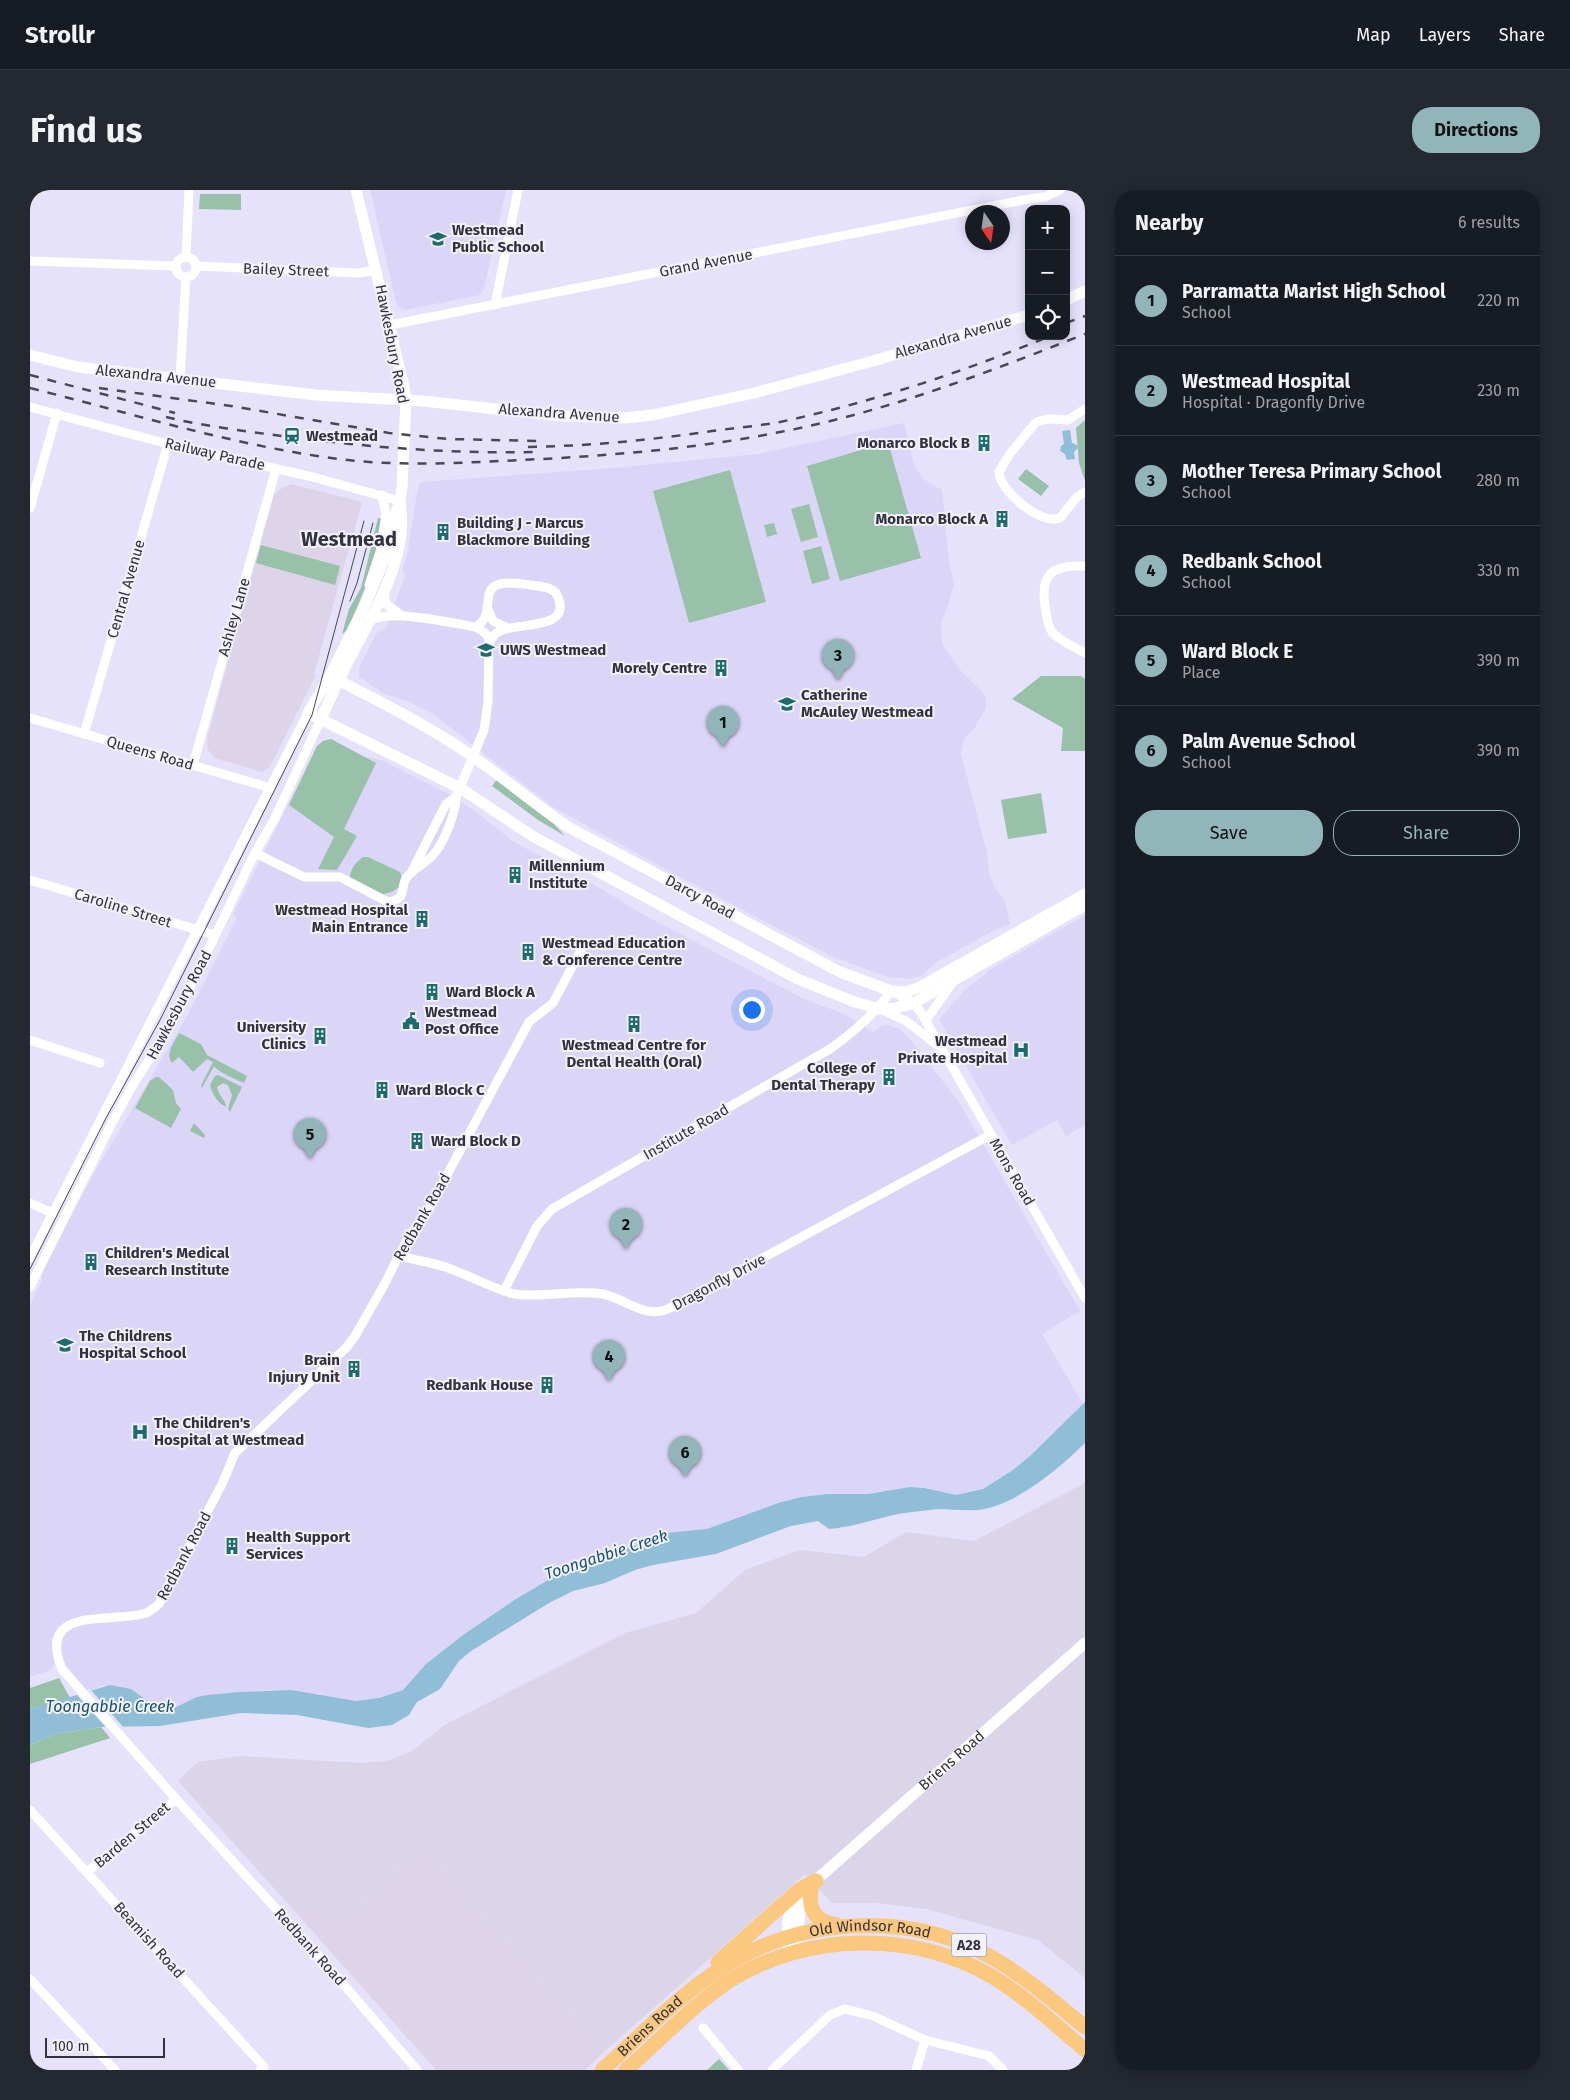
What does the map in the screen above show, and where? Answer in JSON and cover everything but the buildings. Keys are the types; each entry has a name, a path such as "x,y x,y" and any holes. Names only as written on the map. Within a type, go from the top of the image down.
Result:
{"highway":[{"path":"815,1883 810,1903 813,1914 824,1922 844,1926"},
{"path":"699,1984 717,1963 792,1896 803,1887 815,1883"},
{"name":"Old Windsor Road","path":"699,1984 742,1956 792,1936 844,1926 898,1927 922,1931 970,1946 1011,1968 1085,2027"},
{"name":"Old Windsor Road","path":"793,1953 846,1944 876,1943 927,1950 950,1957 994,1978 1085,2050"},
{"name":"Briens Road","path":"626,2070 702,2002 729,1981 753,1968 793,1953"},
{"name":"Briens Road","path":"602,2070 699,1984"}],"street":[{"path":"186,258 189,190"},
{"name":"Hawkesbury Road","path":"30,1287 112,1123 131,1088 171,1025 274,820 321,719 334,678 386,555 400,501 406,400 377,270 356,190"},
{"path":"495,305 518,190"},
{"name":"Grand Avenue","path":"1023,200 1044,190"},
{"name":"Grand Avenue","path":"390,326 1044,197 1060,190"},
{"path":"186,258 193,261 196,266 192,275 186,277 179,275 176,266 178,261 186,258"},
{"path":"30,261 176,266"},
{"name":"Bailey Street","path":"196,266 358,273 377,270"},
{"path":"180,378 186,277"},
{"path":"1070,298 1085,291"},
{"name":"Alexandra Avenue","path":"30,354 78,367 316,395 406,400 561,416 625,418 653,415 754,393 873,361 1025,316"},
{"name":"Railway Parade","path":"30,407 168,444 276,468 400,501"},
{"path":"1085,409 1068,420 1042,420 1032,426 1009,455 999,472 1003,486 1013,497 1033,511 1048,518 1056,519 1062,516 1077,497 1085,492"},
{"path":"30,508 57,414"},
{"name":"Central Avenue","path":"84,734 168,444"},
{"name":"Ashley Lane","path":"193,764 276,468"},
{"name":"Hawkesbury Road","path":"365,605 370,578 380,552 386,514 382,495"},
{"name":"Hawkesbury Road","path":"30,1258 308,713 334,678 370,621 393,567 400,540 403,517 400,501"},
{"path":"1085,566 1058,568 1046,580 1043,590 1049,625 1053,633 1085,653"},
{"path":"476,627 483,621 493,587 504,582 547,588 556,593 559,607 558,612 551,621 508,628 498,632 490,642"},
{"path":"384,591 386,604 401,615"},
{"path":"487,605 493,621 508,628"},
{"path":"256,853 304,877 340,877 388,902 402,895 405,880 437,851 456,808 458,792 484,730 487,717 490,642 487,634 476,627 401,615 381,615 370,621"},
{"name":"Darcy Road","path":"334,678 423,724 473,757 548,814 570,828 832,968 868,984 891,991 905,992 918,988 1085,894"},
{"path":"308,713 321,719"},
{"name":"Queens Road","path":"30,718 270,788"},
{"name":"Darcy Road","path":"321,719 458,792 534,837 769,964 828,992 879,1009 896,1008 914,1003 1085,905"},
{"path":"411,873 446,804 458,792"},
{"name":"Caroline Street","path":"30,880 215,936"},
{"path":"984,950 998,950 1029,936"},
{"name":"Redbank Road","path":"417,2070 319,1956 176,1799 62,1669 57,1657 60,1635 66,1627 79,1620 134,1615 148,1612 159,1604 222,1484 235,1453 347,1347 355,1336 410,1234 425,1216 529,1022 553,1003 581,950"},
{"path":"926,1020 955,980"},
{"name":"Mons Road","path":"891,991 914,1003 926,1020 939,1046 1085,1298"},
{"name":"Institute Road","path":"504,1291 537,1226 552,1209 830,1049 879,1009 891,991"},
{"name":"Mons Road","path":"879,1009 906,1022 939,1046"},
{"path":"30,1040 100,1063"},
{"name":"Dragonfly Drive","path":"400,1255 410,1259 429,1261 504,1291 525,1296 595,1293 611,1296 650,1313 664,1311 990,1135"},
{"path":"30,1203 52,1213"},
{"name":"Briens Road","path":"793,1953 792,1936 801,1907 815,1883 1085,1643"},
{"name":"Barden Street","path":"87,1872 176,1799"},
{"name":"Beamish Road","path":"30,1810 264,2067 260,2070"},
{"path":"30,1980 115,2070"},
{"path":"772,2070 830,2015 845,2009 874,2016 925,2040 989,2056 1003,2070"},
{"path":"703,2028 738,2070"},
{"path":"916,2070 925,2040"}],"shaded area":[{"name":"Westmead Public School","path":"370,190 506,190 484,289 480,295 405,310 397,306"},
{"name":"Catherine McAuley Westmead","path":"904,423 914,464 923,479 942,490 949,562 954,584 941,623 942,644 960,670 984,693 986,699 986,708 974,729 964,739 961,754 987,852 989,873 995,888 1005,901 1010,924 991,932 937,962 922,975 911,979 888,977 833,957 678,876 553,807 433,714 407,701 385,694 359,677 360,666 376,634 387,626 405,575 402,570 407,556 420,482 613,468 757,454"},
{"path":"291,484 362,502 314,674 316,675 270,767 262,772 215,758 208,750 207,738 274,495 282,488"},
{"path":"331,739 362,756 381,760 443,791 472,809 514,842 595,885 642,914 802,998 844,1014 873,1032 881,1026 887,1025 900,1029 911,1040 959,1102 1080,1311 1042,1334 1083,1404 1031,1455 1013,1470 983,1489 956,1495 910,1487 868,1494 827,1494 802,1497 781,1502 707,1529 666,1533 624,1550 587,1557 516,1599 463,1635 426,1664 403,1690 379,1698 356,1701 269,1690 239,1692 167,1709 152,1704 131,1689 110,1685 101,1686 88,1693 63,1662 54,1665 51,1670 30,1677 30,1305 41,1282 42,1273 86,1187 187,1016 237,918 233,915 317,746"},
{"name":"Westmead Private Hospital","path":"1085,915 1085,1125 1066,1136 1057,1120 1012,1145 939,1019 964,991 991,969"},
{"path":"1085,1483 1085,1978 1038,1940 926,1909 877,1903 832,1903 805,1874 605,2051 423,1846 336,1923 297,1899 289,1905 178,1781 198,1762 239,1756 360,1763 387,1761 412,1751 446,1724 625,1633 696,1613 745,1570 800,1550 864,1557 906,1532 974,1541"},
{"path":"423,1846 605,2051 585,2070 436,2070 289,1905 297,1899 336,1923"}],"green space":[{"path":"200,194 241,194 241,210 199,209"},
{"path":"1085,420 1085,481 1079,463 1076,428"},
{"path":"888,442 921,558 840,581 807,466"},
{"path":"1026,469 1049,486 1041,496 1018,479"},
{"path":"730,470 766,602 689,623 653,491"},
{"path":"809,504 818,537 801,542 791,509"},
{"path":"378,518 385,519 370,575 348,630 342,634 349,609 361,588"},
{"path":"774,523 777,534 767,537 764,525"},
{"path":"261,545 340,566 335,585 256,563"},
{"path":"821,546 830,579 812,584 803,551"},
{"path":"1041,676 1081,676 1085,679 1085,751 1061,751 1063,728 1012,699"},
{"path":"331,739 376,763 344,829 357,836 337,870 318,869 334,837 289,805 317,746 323,741"},
{"path":"497,779 554,824 565,836 538,820 492,786"},
{"path":"1041,793 1047,833 1008,839 1001,800"},
{"path":"363,857 368,857 400,872 401,881 398,888 382,894 350,879 354,866"},
{"path":"179,1033 201,1044 207,1055 247,1076 244,1083 223,1073 214,1066 202,1088 201,1086 213,1062 207,1059 193,1072 179,1057 172,1063 169,1056"},
{"path":"218,1075 242,1087 230,1112 228,1109 232,1095 228,1085 223,1083 217,1087 226,1107 218,1101 210,1085 215,1076"},
{"path":"159,1077 173,1090 176,1103 181,1109 171,1128 135,1108 150,1081"},
{"path":"194,1123 205,1135 204,1138 190,1131"},
{"path":"59,1678 70,1698 30,1709 30,1688"},
{"path":"101,1727 110,1738 30,1764 30,1745 56,1734"},
{"path":"719,2059 729,2070 707,2070"}],"water":[{"path":"1070,430 1072,443 1077,445 1078,448 1074,452 1075,459 1067,460 1065,454 1060,451 1061,446 1064,444 1062,431"},
{"name":"Toongabbie Creek","path":"1085,1402 1085,1443 1064,1463 1038,1483 1011,1500 978,1510 938,1509 904,1513 839,1528 829,1529 818,1521 791,1526 716,1554 653,1565 635,1570 605,1583 573,1591 549,1603 471,1651 459,1661 440,1689 417,1702 409,1715 392,1725 368,1728 297,1715 241,1713 160,1726 101,1727 56,1734 30,1745 30,1709 110,1685 131,1689 152,1704 167,1709 197,1697 239,1692 291,1690 356,1701 379,1698 403,1690 426,1664 463,1635 516,1599 587,1557 624,1550 666,1533 707,1529 781,1502 802,1497 827,1494 868,1494 910,1487 956,1495 983,1489 1013,1470 1031,1455"}],"pier":[{"path":"90,1689 124,1728 108,1730 76,1694"}],"tram line":[{"path":"30,1269 106,1118 160,1020 312,715 364,521"},
{"path":"350,601 357,583 373,523"}],"railway":[{"path":"1070,322 1085,316"},
{"path":"30,388 255,445 331,458 378,463 426,464 553,458 618,454 716,443 819,424 935,390 1085,334"},
{"path":"528,447 643,440 780,422 849,405 917,385 1040,340"},
{"path":"30,375 175,413"},
{"path":"99,388 231,406 389,433 448,439 538,441"},
{"path":"166,417 238,430 377,446 440,451 536,452"}],"place":[{"name":"Westmead Public School","path":"438,239"},
{"name":"Westmead","path":"292,436"},
{"name":"Monarco Block B","path":"984,443"},
{"name":"Monarco Block A","path":"1002,519"},
{"name":"Building J - Marcus Blackmore Building","path":"443,532"},
{"name":"UWS Westmead","path":"486,650"},
{"name":"Morely Centre","path":"721,668"},
{"name":"Mother Teresa Primary School","path":"838,680"},
{"name":"Catherine McAuley Westmead","path":"787,704"},
{"name":"Parramatta Marist High School","path":"723,747"},
{"name":"Millennium Institute","path":"515,875"},
{"name":"Westmead Hospital Main Entrance","path":"422,919"},
{"name":"Westmead Education & Conference Centre","path":"528,952"},
{"name":"Ward Block A","path":"432,992"},
{"name":"Westmead Post Office","path":"411,1021"},
{"name":"Westmead Centre for Dental Health (Oral)","path":"634,1024"},
{"name":"University Clinics","path":"320,1036"},
{"name":"Westmead Private Hospital","path":"1021,1050"},
{"name":"College of Dental Therapy","path":"889,1077"},
{"name":"Ward Block C","path":"382,1090"},
{"name":"Ward Block D","path":"417,1141"},
{"name":"Ward Block E","path":"310,1159"},
{"name":"Westmead Hospital","path":"626,1249"},
{"name":"Children's Medical Research Institute","path":"91,1262"},
{"name":"The Childrens Hospital School","path":"65,1345"},
{"name":"Brain Injury Unit","path":"354,1369"},
{"name":"Redbank School","path":"609,1381"},
{"name":"Redbank House","path":"547,1385"},
{"name":"The Children's Hospital at Westmead","path":"140,1432"},
{"name":"Palm Avenue School","path":"685,1477"},
{"name":"Health Support Services","path":"232,1546"}],"district":[{"name":"Westmead","path":"349,539"}]}
